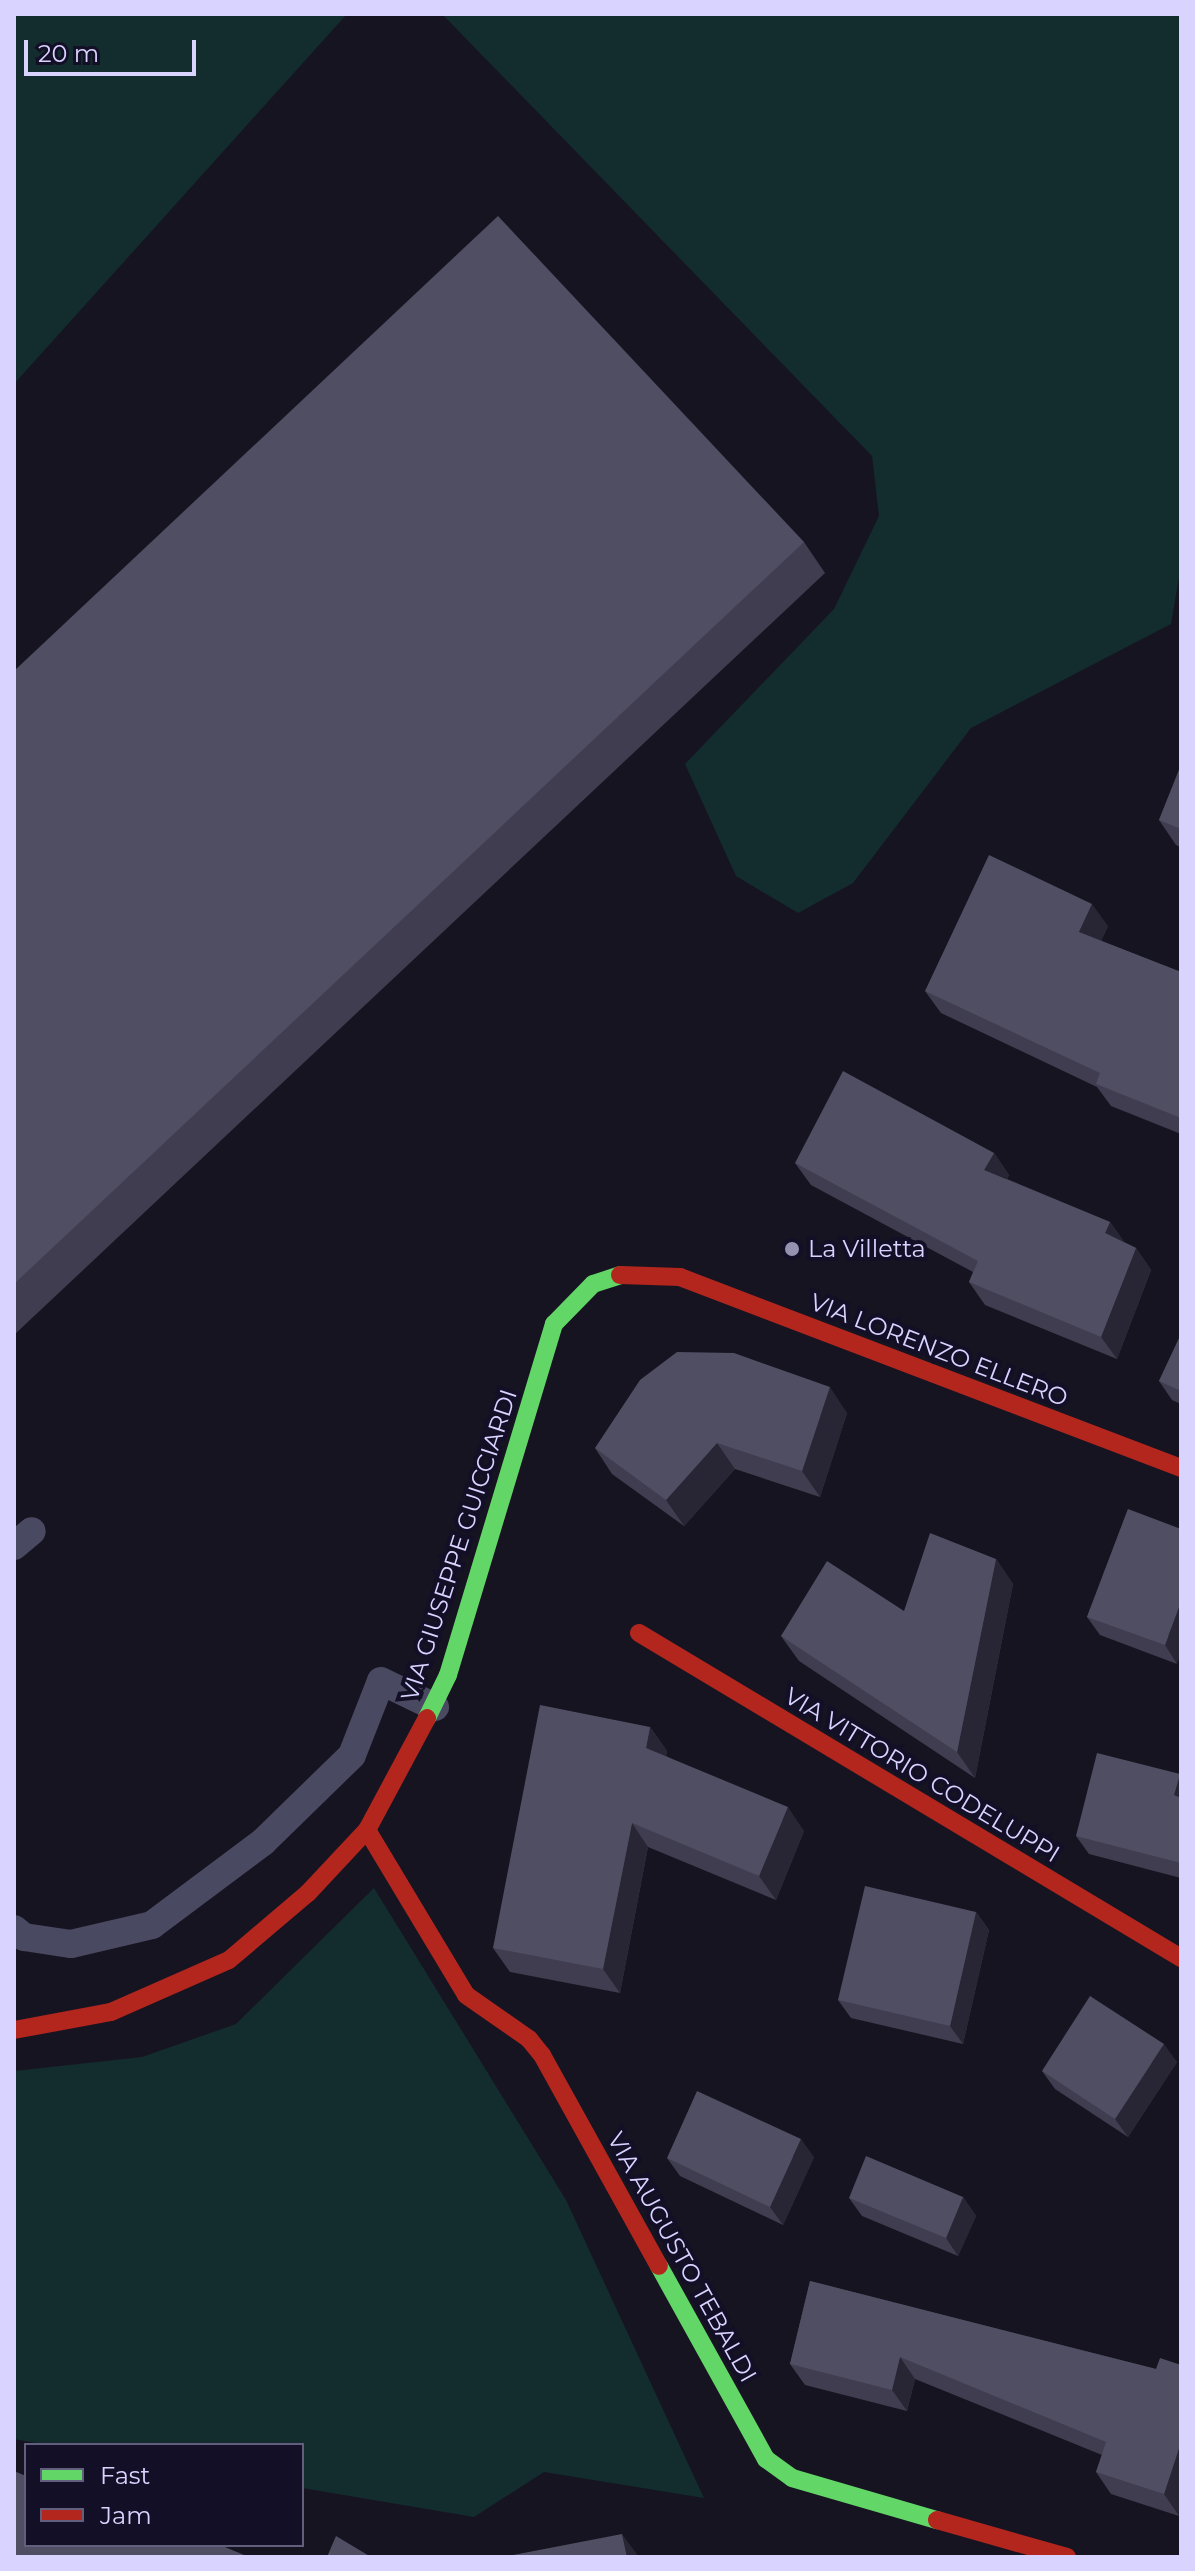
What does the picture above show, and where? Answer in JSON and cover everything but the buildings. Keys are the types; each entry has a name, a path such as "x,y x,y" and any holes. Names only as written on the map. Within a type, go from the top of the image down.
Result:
{"street":[{"name":"VIA GIUSEPPE GUICCIARDI","path":"14,2030 111,2012 229,1960 308,1893 367,1830 435,1707 554,1324 593,1284 620,1275 680,1277"},
{"name":"VIA LORENZO ELLERO","path":"680,1277 1181,1468"},
{"name":"VIA VITTORIO CODELUPPI","path":"639,1633 1181,1958"},
{"name":"VIA AUGUSTO TEBALDI","path":"367,1830 466,1995 485,2013 529,2039 542,2055 766,2459 792,2478 1067,2557"}],"lane":[{"path":"14,1929 24,1937 71,1944 152,1925 263,1842 352,1755 381,1681 435,1707"}],"green space":[{"path":"14,14 347,14 14,384"},
{"path":"442,14 1181,14 1181,566 1171,624 971,728 853,883 798,913 736,876 685,764 834,609 879,516 872,456"},
{"path":"374,1888 566,2200 704,2498 544,2472 474,2517 304,2488 304,2443 36,2443 14,2439 14,2071 142,2057 236,2024"}],"traffic: fast":[{"path":"427,1718 448,1675 554,1324 593,1284 620,1275"},
{"path":"659,2266 766,2459 792,2478 937,2520"}],"traffic: jam":[{"path":"620,1275 680,1277 1181,1468"},
{"path":"639,1633 1181,1958"},
{"path":"14,2030 111,2012 229,1960 308,1893 367,1830 427,1718"},
{"path":"367,1830 466,1995 529,2039 542,2055 659,2266"},
{"path":"937,2520 1067,2557"}],"place":[{"name":"La Villetta","path":"792,1249"}]}
